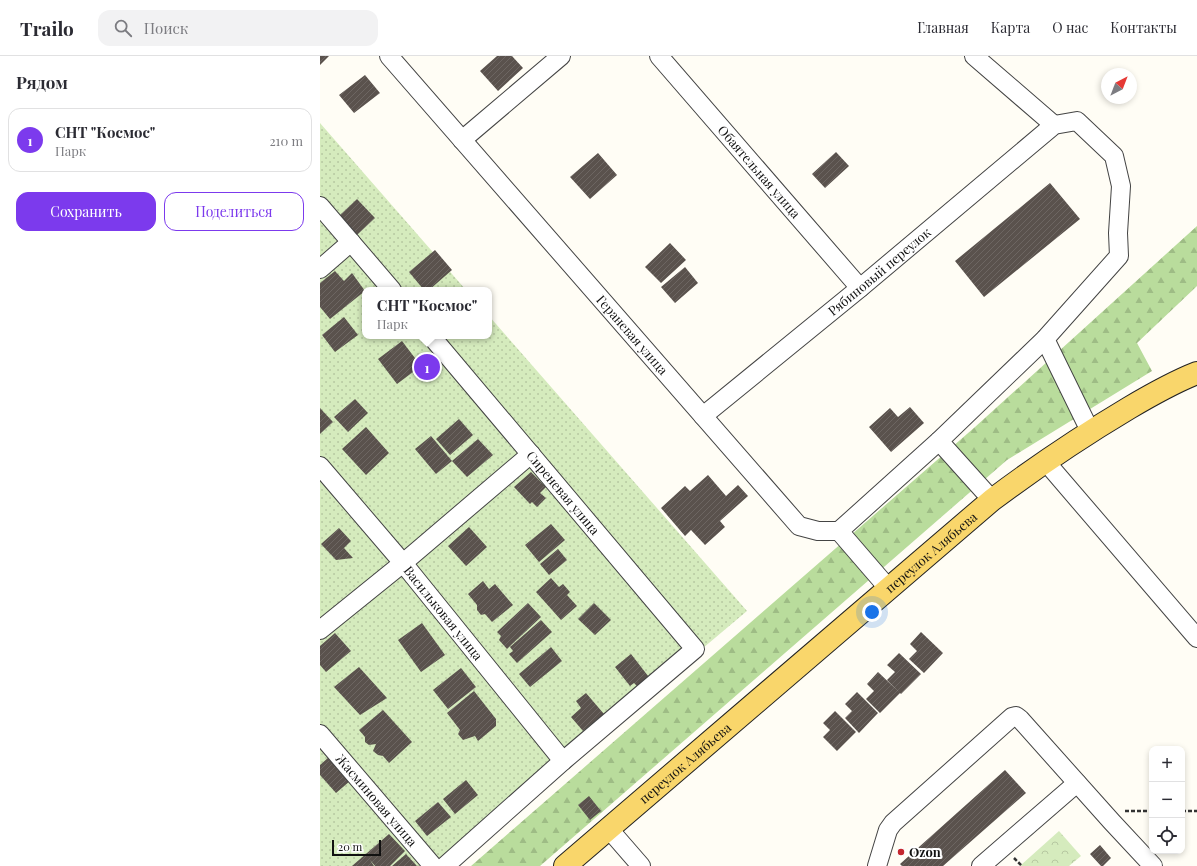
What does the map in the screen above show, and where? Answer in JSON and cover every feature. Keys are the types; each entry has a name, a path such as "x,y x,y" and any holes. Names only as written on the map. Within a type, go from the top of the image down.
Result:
{"main road":[{"name":"переулок Алябьева","path":"565,866 992,500 1090,431 1150,396 1194,374"}],"street":[{"name":"Гераневая улица","path":"389,56 799,526 818,531 839,531"},
{"path":"462,140 561,56"},
{"name":"Обаятельная улица","path":"659,56 860,288"},
{"path":"889,589 839,531 939,441 1045,339 1119,256 1118,233 1121,186 1114,156 1077,121 1054,125 974,56"},
{"name":"Рябиновый переулок","path":"703,416 860,288 1054,125"},
{"path":"320,206 389,287"},
{"path":"320,270 351,242"},
{"name":"Сиреневая улица","path":"434,339 695,649 564,761"},
{"path":"1045,339 1090,431"},
{"path":"939,441 992,500"},
{"path":"320,630 403,563 531,454"},
{"path":"1046,462 1197,638"},
{"name":"Васильковая улица","path":"320,466 403,563 564,761"},
{"path":"877,866 890,826 1012,717 1016,716 1020,718 1153,866"},
{"name":"Жасминовая улица","path":"320,734 433,866"},
{"path":"445,866 564,761"},
{"path":"981,866 1077,782"},
{"path":"608,828 641,866"}],"path":[{"path":"1185,811 1197,811"}],"green space":[{"path":"320,123 463,287 362,287 362,339 492,339 492,319 747,611 444,866 320,866"},
{"path":"1197,226 1197,286 1137,343 1152,371 1007,460 540,866 471,866 975,427"},
{"path":"1059,831 1081,856 1069,866 1021,866 1021,865"}],"building":[{"path":"320,56 329,56 320,65"},
{"path":"497,56 512,56 523,68 498,91 480,71"},
{"path":"365,75 380,93 354,113 339,95"},
{"path":"836,152 849,166 825,188 812,174"},
{"path":"598,153 617,175 590,199 570,177"},
{"path":"1050,183 1080,219 984,297 955,261"},
{"path":"357,199 375,218 357,235 339,216"},
{"path":"670,243 686,260 661,283 645,267"},
{"path":"435,250 452,270 432,287 422,287 409,272"},
{"path":"685,267 698,283 675,303 661,287"},
{"path":"335,271 344,281 352,273 362,287 362,293 330,319 320,307 320,283"},
{"path":"344,317 358,335 335,352 322,335"},
{"path":"402,341 421,366 397,384 378,359"},
{"path":"355,399 368,413 348,432 334,417"},
{"path":"910,407 924,423 891,452 869,427 890,408 898,417"},
{"path":"320,408 333,422 320,434"},
{"path":"459,419 473,435 450,455 436,439"},
{"path":"366,427 389,453 366,475 342,449"},
{"path":"431,436 452,461 436,474 415,449"},
{"path":"478,439 493,455 467,477 452,461"},
{"path":"531,472 546,487 540,493 546,498 537,507 532,502 530,504 514,487"},
{"path":"708,475 726,496 738,485 748,496 720,521 725,527 705,545 691,530 685,536 661,508 685,486 690,491"},
{"path":"551,524 565,540 539,562 525,545"},
{"path":"469,527 487,547 466,566 448,546"},
{"path":"339,528 351,541 344,548 353,558 336,560 321,544"},
{"path":"558,549 567,560 549,575 540,564"},
{"path":"551,578 559,587 563,584 570,592 567,595 577,606 561,620 536,592"},
{"path":"483,581 489,589 495,584 513,605 492,622 485,614 481,615 477,610 477,605 468,594"},
{"path":"528,603 541,617 507,649 499,640 501,636 497,632"},
{"path":"594,603 611,620 595,635 578,619"},
{"path":"541,620 552,632 517,663 509,654 513,651 510,647"},
{"path":"422,623 445,655 421,672 398,640"},
{"path":"921,632 943,653 924,673 909,659 917,651 910,644"},
{"path":"335,633 351,651 326,672 320,665 320,646"},
{"path":"551,647 562,661 530,687 519,674"},
{"path":"899,653 921,674 901,694 887,680 895,672 887,665"},
{"path":"631,654 652,681 641,690 634,683 630,686 615,667"},
{"path":"359,667 387,698 360,715 334,687"},
{"path":"461,668 476,687 448,709 433,690"},
{"path":"878,672 900,693 880,713 866,699 874,691 867,684"},
{"path":"474,691 496,719 496,726 478,741 475,736 463,740 458,734 460,730 447,713"},
{"path":"857,692 878,713 859,733 845,718 852,711 845,704"},
{"path":"586,693 604,714 583,731 571,717 581,708 576,701"},
{"path":"383,710 412,742 389,763 383,756 378,755 373,751 376,744 369,745 365,742 365,737 359,730"},
{"path":"835,711 856,732 837,751 823,737 830,730 823,723"},
{"path":"329,757 350,781 336,793 320,775 320,765"},
{"path":"1005,770 1026,793 943,866 902,866 900,864"},
{"path":"466,780 478,795 455,814 443,799"},
{"path":"589,796 601,811 590,820 578,805"},
{"path":"438,802 451,817 427,836 415,821"},
{"path":"389,834 405,851 390,866 375,866 370,860 374,866 352,866"},
{"path":"1100,845 1111,858 1103,866 1101,866 1090,854"},
{"path":"406,854 417,866 392,866"}],"place":[{"name":"СНТ \"Космос\"","path":"427,367"},
{"name":"Ozon","path":"901,852"}]}
